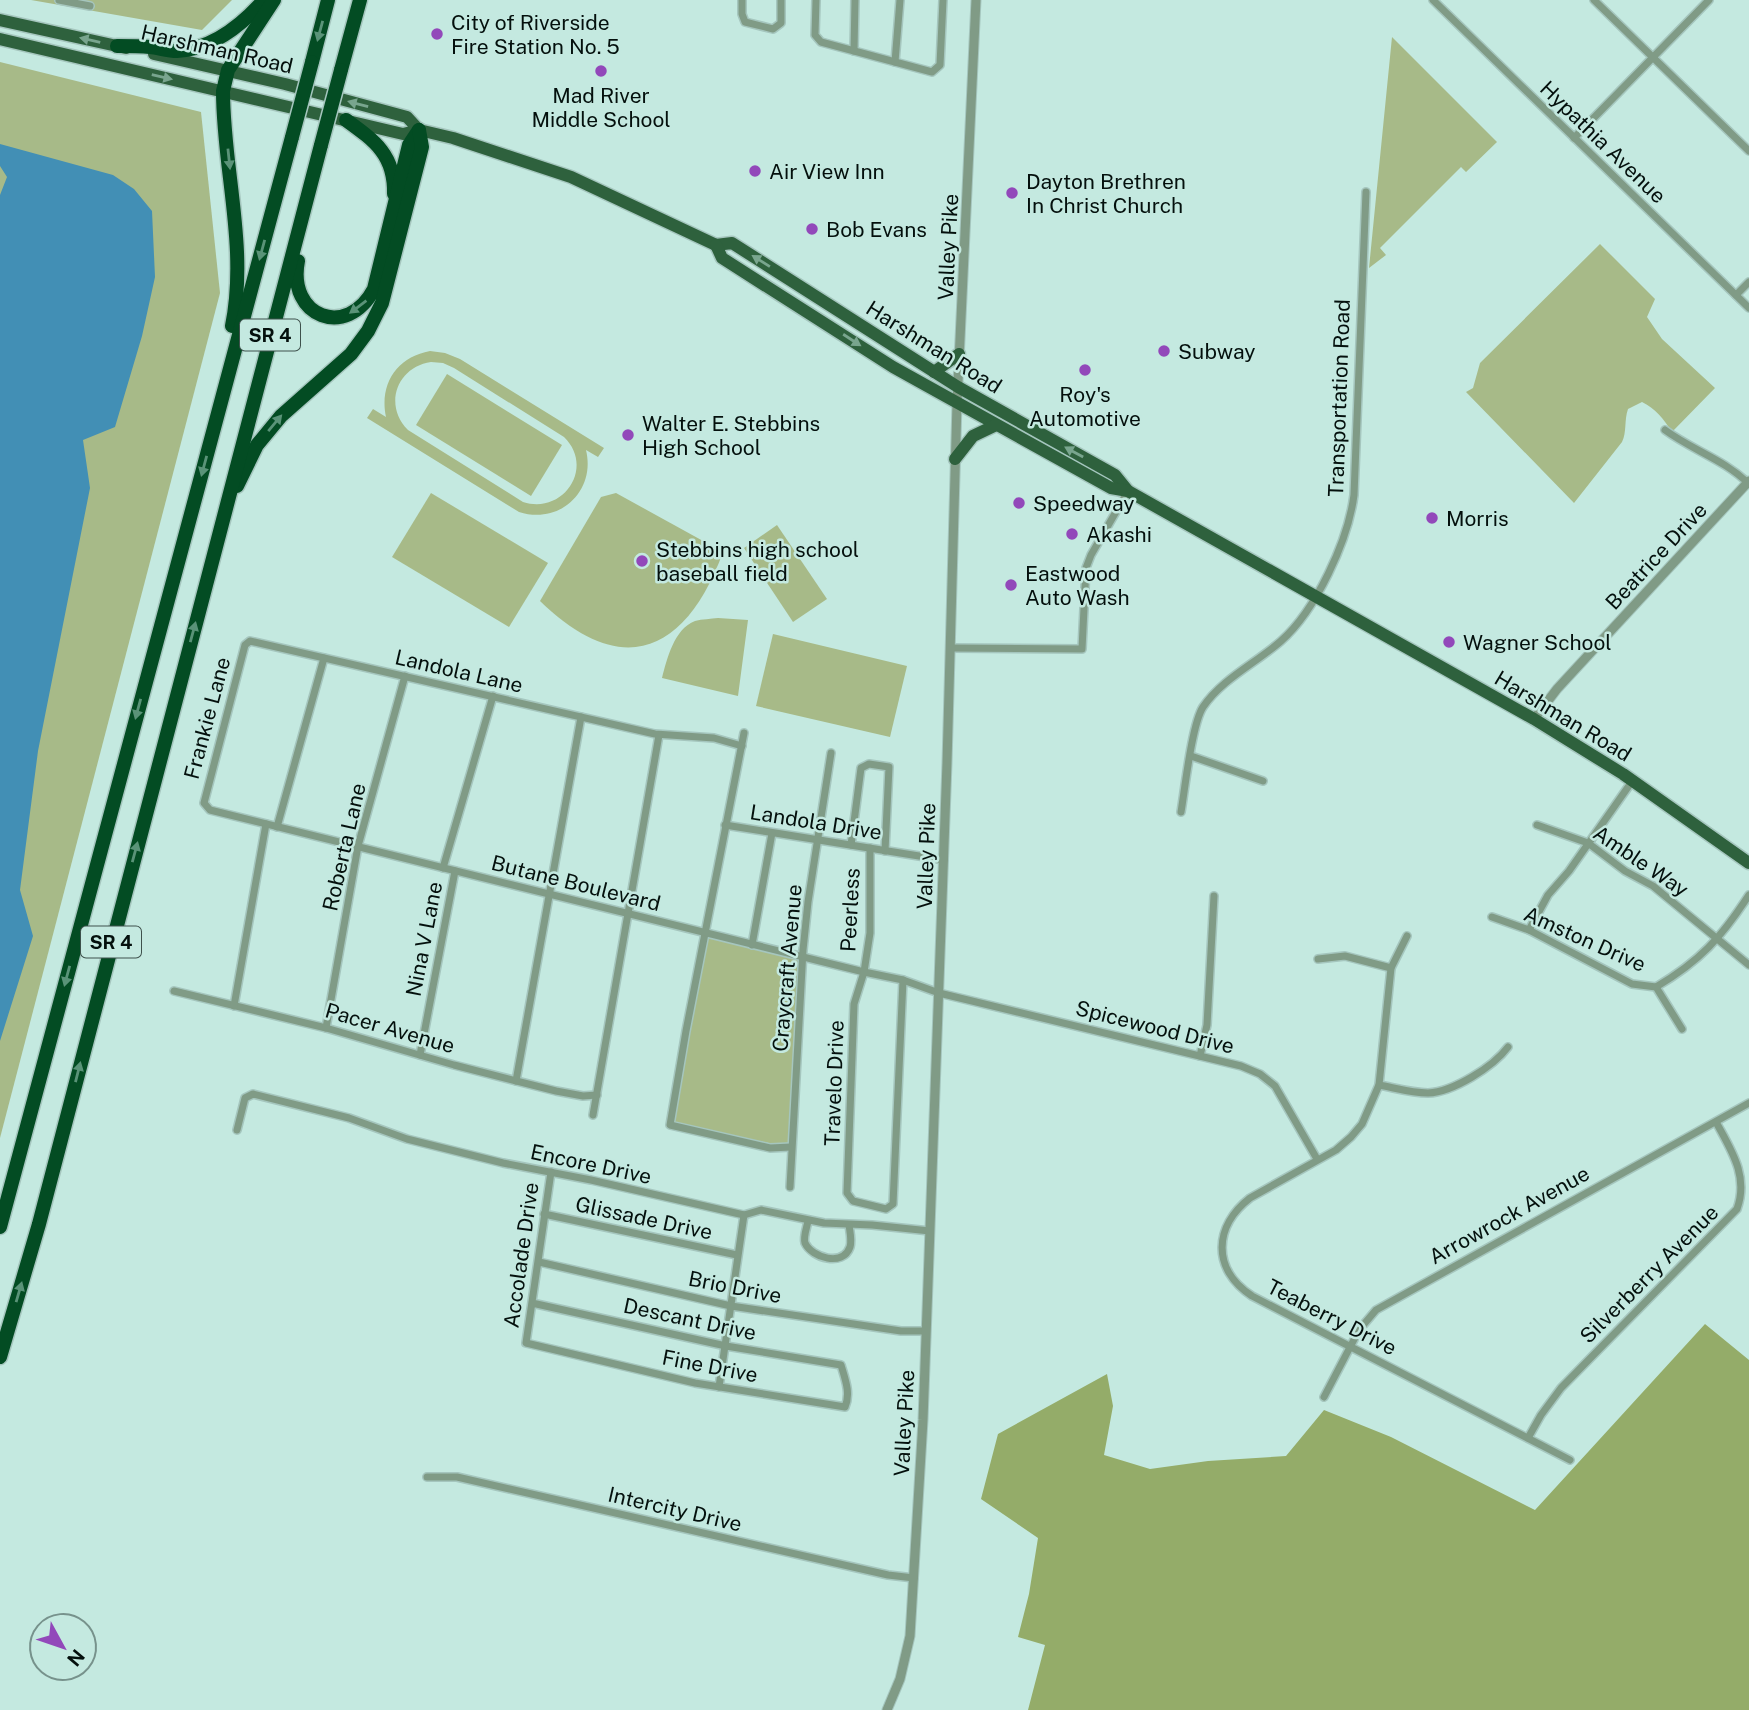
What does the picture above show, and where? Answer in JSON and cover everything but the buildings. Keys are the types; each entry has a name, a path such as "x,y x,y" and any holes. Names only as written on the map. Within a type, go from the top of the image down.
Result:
{"highway":[{"path":"117,46 174,51 193,49 234,29 264,0"},
{"path":"222,400 227,352 237,303 238,265 223,91 228,70 274,0"},
{"name":"SR 4","path":"0,1227 328,0"},
{"name":"SR 4","path":"0,1357 39,1224 360,0"},
{"path":"346,120 374,141 386,155 394,185 394,214"},
{"path":"308,193 295,273 297,289 306,304 319,314 344,316 367,302 373,289 394,214 409,145 419,130"},
{"path":"220,526 257,445 281,416 351,354 368,331 382,303 422,147 419,130"}],"main road":[{"name":"Harshman Road","path":"0,20 228,70 407,117 419,130"},
{"name":"Harshman Road","path":"0,39 404,134 419,130 453,138 571,177 716,245 732,243 958,387 1115,475 1128,491"},
{"name":"Harshman Road","path":"716,245 722,258 893,367 1111,488 1128,491 1534,719 1633,780 1749,863"},
{"path":"934,372 959,354"},
{"path":"955,459 973,436 996,425"}],"street":[{"path":"59,0 90,6"},
{"path":"742,0 741,14 746,22 773,29 781,23 781,0"},
{"path":"816,0 814,32 817,40 929,71 938,68 943,0"},
{"path":"853,51 855,0"},
{"path":"895,62 900,0"},
{"name":"Valley Pike","path":"887,1710 906,1655 914,1578 944,860 957,403 976,0"},
{"name":"Hypathia Avenue","path":"1433,0 1749,308"},
{"path":"1594,0 1749,151"},
{"path":"1574,138 1709,0"},
{"name":"Transportation Road","path":"1181,811 1202,708 1222,687 1283,639 1315,596 1342,544 1354,495 1366,192"},
{"path":"1736,295 1749,282"},
{"path":"1665,429 1689,446 1729,467 1748,483"},
{"name":"Beatrice Drive","path":"1534,719 1557,689 1748,483"},
{"path":"951,648 1082,649 1086,568 1128,491"},
{"name":"Landola Lane","path":"250,641 659,735"},
{"name":"Frankie Lane","path":"205,806 203,799 245,645 250,641"},
{"path":"277,827 324,657"},
{"name":"Roberta Lane","path":"326,1028 358,846 405,676"},
{"path":"443,868 493,696"},
{"path":"516,1081 581,717"},
{"path":"744,733 670,1125 770,1148 791,1147"},
{"path":"593,1115 659,735 714,738 742,746"},
{"name":"Craycraft Avenue","path":"790,1187 808,902 831,753"},
{"path":"1191,756 1263,781"},
{"path":"851,845 861,768 869,764 888,766 885,851"},
{"path":"1528,930 1548,895 1569,871 1633,780"},
{"name":"Butane Boulevard","path":"205,806 210,810 277,827 903,980 939,993"},
{"path":"234,1006 265,824"},
{"name":"Landola Drive","path":"725,825 944,860"},
{"name":"Amble Way","path":"1536,825 1588,843 1625,871 1653,886 1749,965"},
{"path":"752,945 772,833"},
{"name":"Peerless","path":"864,972 870,933 870,848"},
{"name":"Nina V Lane","path":"420,1055 455,871"},
{"path":"1656,988 1684,971 1718,939 1749,895"},
{"path":"1200,1056 1207,1025 1214,897"},
{"name":"Amston Drive","path":"1492,918 1528,930 1632,984 1656,988 1682,1030"},
{"path":"1317,1160 1336,1150 1351,1137 1369,1112 1379,1085 1391,968 1407,936"},
{"path":"1318,959 1345,956 1391,968"},
{"name":"Travelo Drive","path":"864,972 854,1004 848,1197 853,1202 886,1209 893,1204 903,980"},
{"name":"Pacer Avenue","path":"174,991 326,1028 516,1081 583,1096 597,1096"},
{"name":"Spicewood Drive","path":"939,993 1241,1066 1268,1079 1281,1094 1317,1160"},
{"path":"1379,1085 1421,1093 1439,1091 1494,1062 1508,1047"},
{"name":"Encore Drive","path":"237,1130 244,1102 253,1094 349,1118 407,1139 491,1160 744,1215 761,1210 808,1221 930,1231"},
{"name":"Arrowrock Avenue","path":"1324,1397 1366,1320 1386,1303 1749,1103"},
{"name":"Silverberry Avenue","path":"1528,1438 1561,1388 1737,1209 1743,1192 1742,1175 1716,1122"},
{"name":"Teaberry Drive","path":"1317,1160 1240,1206 1224,1231 1223,1256 1229,1274 1244,1290 1570,1460"},
{"name":"Accolade Drive","path":"526,1343 551,1172"},
{"name":"Glissade Drive","path":"544,1214 737,1255"},
{"path":"719,1387 744,1215"},
{"path":"808,1221 804,1240 806,1245 816,1254 827,1258 841,1258 848,1252 851,1245 849,1226"},
{"name":"Brio Drive","path":"539,1262 732,1306 901,1331 926,1331"},
{"name":"Descant Drive","path":"532,1303 726,1346 841,1365"},
{"name":"Fine Drive","path":"526,1343 719,1387 845,1407 849,1393 841,1365"},
{"name":"Intercity Drive","path":"427,1477 457,1477 874,1572 914,1578"}],"green space":[{"path":"31,0 232,0 202,30"},
{"path":"1392,37 1497,142 1466,172 1461,167 1380,248 1386,255 1369,268"},
{"path":"0,62 201,112 220,293 0,1138"},
{"path":"1600,244 1655,299 1647,317 1662,339 1715,388 1672,432 1659,414 1642,402 1628,409 1622,442 1574,503 1466,392 1473,388 1480,363"},
{"path":"430,351 460,359 604,448 598,457 586,450 586,479 572,501 548,514 519,512 367,418 373,409 386,417 385,394 388,383 400,366 418,354","holes":["443,363 564,437 573,449 576,462 570,486 562,495 551,502 523,502 408,430 396,410 397,388 402,379 419,365"]},
{"path":"447,374 562,445 531,496 416,425"},
{"path":"431,493 548,563 509,627 392,557"},
{"name":"Stebbins high school baseball field","path":"616,493 723,552 708,586 690,614 670,633 648,644 624,647 598,641 570,626 540,601 601,497"},
{"path":"777,525 827,599 793,622 744,548"},
{"path":"718,618 748,620 738,696 662,678 673,645 682,631 695,621"},
{"path":"773,634 907,666 890,737 756,706"},
{"path":"706,933 804,957 791,1147 670,1125"},
{"path":"1705,1324 1749,1360 1749,1710 1028,1710 1045,1645 1018,1637 1029,1594 1038,1538 981,1499 998,1434 1107,1374 1113,1406 1104,1455 1150,1469 1208,1461 1286,1456 1324,1410 1391,1437 1535,1510"}],"water":[{"path":"0,144 113,175 134,189 152,211 155,277 142,336 115,427 83,440 90,488 38,751 20,890 33,936 0,1041 0,195 7,177 0,166"}],"place":[{"name":"City of Riverside Fire Station No. 5","path":"437,34"},
{"name":"Mad River Middle School","path":"601,71"},
{"name":"Air View Inn","path":"755,171"},
{"name":"Dayton Brethren In Christ Church","path":"1012,193"},
{"name":"Bob Evans","path":"812,229"},
{"name":"Subway","path":"1164,351"},
{"name":"Roy's Automotive","path":"1085,370"},
{"name":"Walter E. Stebbins High School","path":"628,435"},
{"name":"Speedway","path":"1019,503"},
{"name":"Morris","path":"1432,518"},
{"name":"Akashi","path":"1072,534"},
{"name":"Stebbins high school baseball field","path":"642,561"},
{"name":"Eastwood Auto Wash","path":"1011,585"},
{"name":"Wagner School","path":"1449,642"}]}
